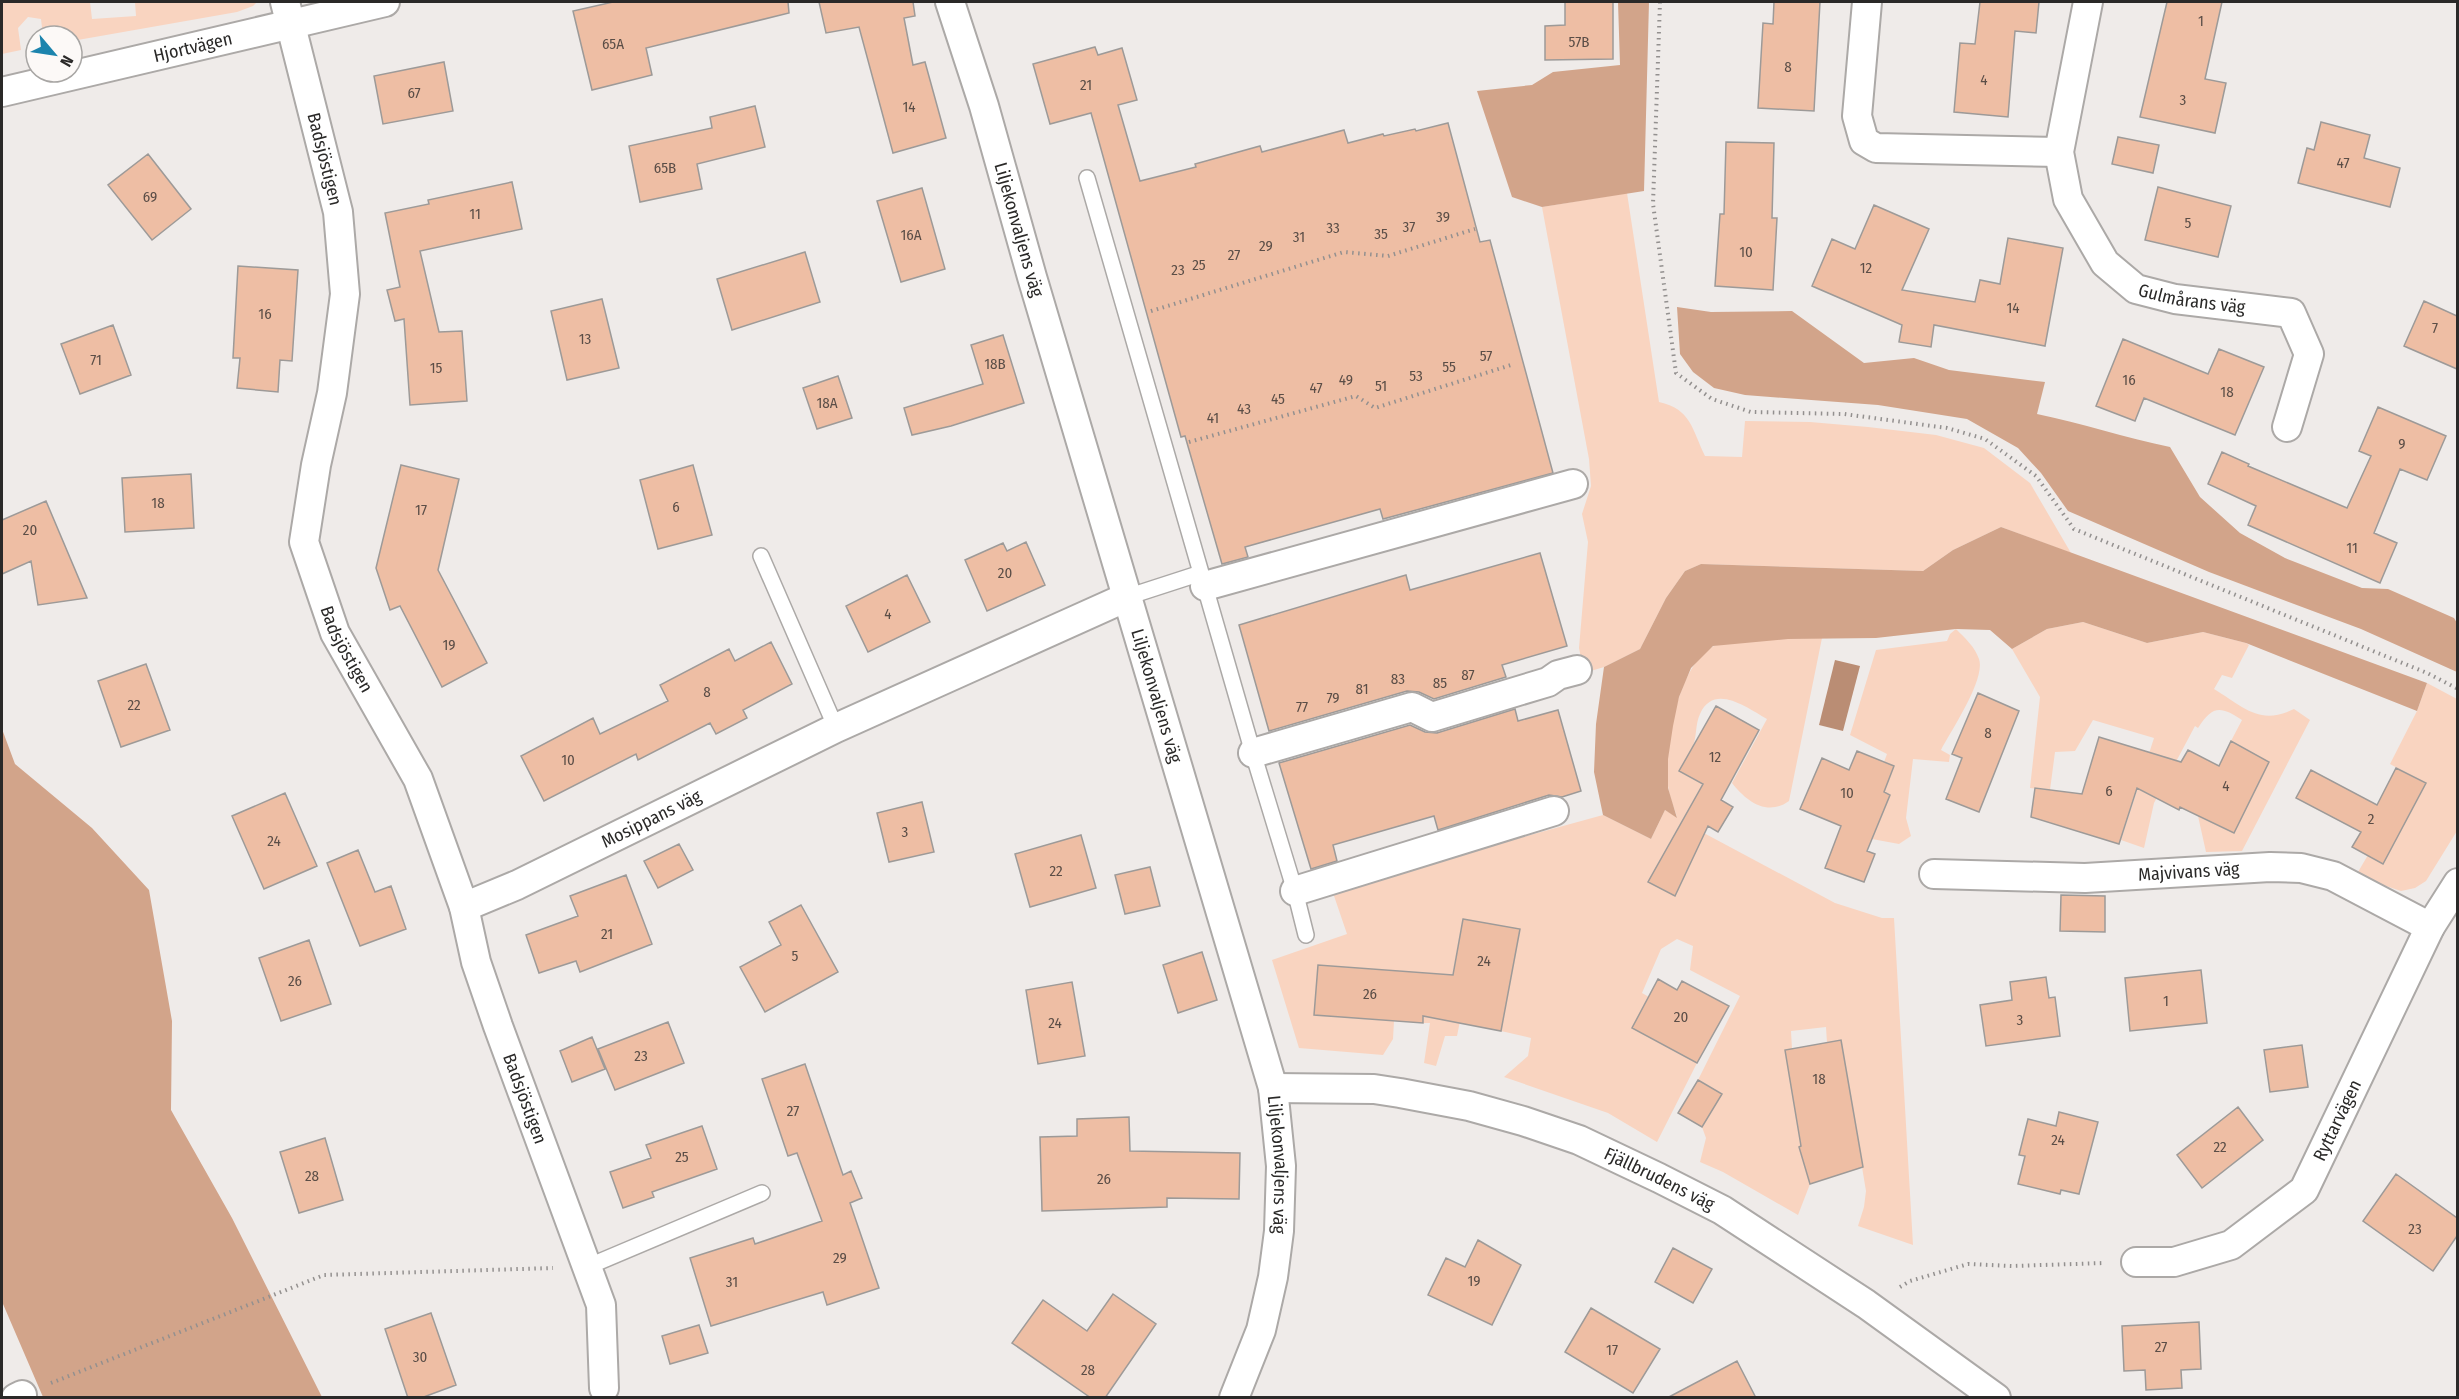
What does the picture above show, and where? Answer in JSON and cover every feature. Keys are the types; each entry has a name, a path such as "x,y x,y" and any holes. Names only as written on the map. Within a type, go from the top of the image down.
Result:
{"street":[{"name":"Hjortvägen","path":"2,92 288,12 385,2"},
{"name":"Liljekonvaljens väg","path":"951,2 984,106 1032,277 1273,1088 1281,1166 1279,1231 1273,1277 1261,1330 1234,1398"},
{"path":"1867,2 1857,116 1864,141 1876,148 1911,150 2059,152"},
{"name":"Gulmårans väg","path":"2088,2 2059,152 2068,199 2105,263 2136,289 2175,299 2290,314 2309,354 2287,427"},
{"name":"Badsjöstigen","path":"288,12 338,212 345,294 332,393 316,465 304,542 336,633 418,779 464,907 476,962 498,1026 601,1305 604,1388"},
{"path":"1203,579 1573,484"},
{"name":"Mosippans väg","path":"464,907 517,885 836,728 1127,597"},
{"path":"1252,753 1412,707 1432,717 1548,682 1558,675 1577,670"},
{"path":"1295,891 1554,811"},
{"name":"Majvivans väg","path":"1934,874 2085,879 2270,867 2301,868 2333,876 2430,927"},
{"name":"Ryttarvägen","path":"2136,1262 2174,1262 2231,1245 2304,1190 2430,927 2457,882"},
{"name":"Fjällbrudens väg","path":"1273,1088 1374,1089 1400,1093 1469,1106 1579,1140 1722,1210 1866,1304 1996,1398"}],"lane":[{"path":"1087,178 1306,935"},
{"path":"761,555 836,728"},
{"path":"1127,597 1203,579"},
{"path":"587,1268 762,1193"}],"path":[{"path":"1660,2 1653,204 1676,373 1712,399 1750,412 1844,414 1947,429 1985,439 2036,476 2074,529 2427,673 2457,689"},
{"path":"1128,318 1344,252 1388,256 1475,229"},
{"path":"1165,449 1356,396 1375,408 1511,365"},
{"path":"1866,1304 1910,1281 1968,1264 2012,1266 2136,1262"},
{"path":"19,1396 324,1275 587,1268"}],"shaded area":[{"path":"2,2 90,2 92,19 136,16 135,2 257,2 237,12 84,39 84,24 42,24 41,19 28,17 18,28 21,50 2,54"},
{"path":"1618,2 1649,2 1644,191 1542,207 1512,197 1477,91 1532,85 1553,72 1620,65"},
{"path":"1627,193 1659,402 1670,405 1684,415 1705,456 1742,457 1745,421 1810,422 1936,435 1984,448 2030,483 2071,553 2001,527 1953,550 1923,571 1701,564 1685,571 1666,598 1640,649 1604,667 1584,673 1579,648 1588,542 1582,514 1591,486 1589,459 1542,207"},
{"path":"1677,307 1711,312 1792,311 1864,363 1914,358 1949,370 2045,382 2037,414 2170,447 2200,497 2240,533 2285,558 2362,588 2388,589 2454,618 2457,623 2457,672 2361,629 2209,572 2068,511 2041,473 2018,448 1967,419 1878,405 1745,395 1714,388 1693,372 1680,354"},
{"path":"2001,527 2427,683 2417,711 2246,643 2203,632 2147,643 2083,622 2047,629 2012,649 1990,630 1956,629 1876,638 1788,639 1713,646 1691,668 1679,697 1668,759 1668,788 1677,818 1665,810 1651,839 1603,815 1594,772 1596,724 1604,667 1640,649 1666,598 1685,571 1701,564 1923,571 1953,550"},
{"path":"2083,622 2147,643 2203,632 2246,643 2249,645 2232,678 2222,675 2214,689 2243,708 2261,715 2282,714 2294,709 2310,720 2242,851 2206,852 2198,816 2234,833 2256,788 2250,784 2263,759 2231,741 2242,720 2222,710 2212,712 2198,728 2195,726 2154,803 2144,848 2121,840 2154,738 2093,720 2075,751 2055,752 2050,790 2030,788 2040,697 2012,649 2047,629"},
{"path":"1956,629 1975,651 1980,668 1973,692 1941,750 1950,755 1949,762 1913,759 1906,818 1911,836 1899,844 1872,839 1890,795 1884,792 1894,766 1884,762 1887,754 1850,735 1876,650 1947,641"},
{"path":"1822,638 1789,801 1781,806 1758,805 1744,796 1732,783 1767,719 1731,700 1713,700 1706,705 1698,718 1693,746 1679,771 1703,784 1687,824 1835,903 1882,918 1894,918 1913,1245 1858,1226 1866,1191 1841,1041 1827,1043 1826,1027 1791,1031 1792,1049 1785,1051 1797,1118 1836,1135 1799,1147 1810,1184 1798,1215 1723,1172 1700,1162 1706,1138 1702,1127 1722,1094 1698,1080 1740,996 1690,970 1693,946 1677,939 1661,949 1642,993 1649,997 1633,1028 1697,1063 1657,1142 1608,1113 1504,1077 1528,1056 1531,1038 1501,1031 1519,929 1463,919 1449,993 1465,996 1457,1036 1445,1036 1436,1066 1424,1063 1430,1023 1423,1023 1426,973 1318,965 1314,1015 1394,1021 1393,1039 1383,1055 1299,1048 1272,960 1347,934 1332,890 1603,815 1651,839 1665,810 1677,817 1668,786 1671,731 1681,690 1700,658 1712,647 1731,643"},
{"path":"1835,660 1860,666 1843,731 1819,725"},
{"path":"2427,683 2457,699 2457,831 2426,881 2415,888 2401,891 2380,884 2358,872 2368,855 2383,863 2426,784 2390,764 2417,711"},
{"path":"2,729 15,764 92,828 149,890 172,1021 171,1110 232,1218 322,1397 43,1397 3,1304"}],"building":[{"path":"613,2 788,2 789,13 646,48 652,75 592,90 573,11"},
{"path":"819,2 913,2 915,16 904,18 913,65 925,62 946,138 893,153 859,27 826,33"},
{"path":"1565,2 1613,2 1613,59 1545,60 1545,26 1565,25"},
{"path":"1774,2 1820,2 1814,111 1758,108 1763,23 1773,24"},
{"path":"1980,2 2039,2 2036,33 2015,31 2008,117 1954,112 1960,43 1975,44"},
{"path":"2167,2 2222,2 2205,79 2226,83 2215,133 2140,117"},
{"path":"1095,47 1098,55 1122,48 1137,100 1118,105 1140,181 1196,167 1195,164 1260,146 1262,152 1344,130 1348,143 1383,134 1384,136 1415,129 1416,131 1448,123 1480,242 1490,240 1553,473 1383,519 1380,509 1245,547 1248,557 1222,564 1185,436 1181,437 1091,113 1050,124 1033,64"},
{"path":"444,62 453,111 383,124 374,76"},
{"path":"755,106 765,147 697,164 702,189 640,202 629,146 712,128 710,117"},
{"path":"2321,122 2370,135 2364,158 2400,168 2390,207 2298,183 2307,148 2314,150"},
{"path":"2118,137 2159,145 2153,173 2112,164"},
{"path":"1726,142 1774,143 1772,218 1777,218 1773,290 1715,286 1720,214 1724,214"},
{"path":"148,154 191,209 152,240 108,185"},
{"path":"512,182 522,229 420,251 439,332 462,331 467,401 410,405 404,319 395,321 387,290 400,287 385,213 429,204 428,200"},
{"path":"2158,187 2231,206 2218,257 2145,240"},
{"path":"922,188 945,269 901,282 877,201"},
{"path":"1874,205 1929,229 1902,290 1975,302 1980,280 2000,284 2008,238 2063,248 2045,346 1934,325 1931,347 1899,342 1902,325 1812,286 1832,239 1855,249"},
{"path":"805,252 820,302 732,330 717,279"},
{"path":"238,266 298,270 292,361 280,360 278,392 237,388 240,358 233,358"},
{"path":"602,299 619,368 567,380 551,311"},
{"path":"2424,301 2457,316 2457,369 2404,346"},
{"path":"113,325 131,375 80,394 61,344"},
{"path":"1003,335 1024,403 951,426 912,435 904,408 983,384 971,345"},
{"path":"2123,339 2208,374 2219,349 2264,367 2235,435 2144,398 2135,421 2096,406"},
{"path":"838,376 852,418 817,429 803,388"},
{"path":"2378,407 2446,436 2427,480 2400,469 2374,533 2397,543 2380,583 2248,525 2256,506 2208,484 2222,452 2249,464 2248,466 2347,508 2371,456 2359,451"},
{"path":"401,465 459,479 438,570 487,663 442,687 400,606 390,610 376,568"},
{"path":"693,465 712,535 658,549 640,480"},
{"path":"191,474 194,528 125,532 122,478"},
{"path":"46,501 87,598 38,605 31,561 2,574 2,520"},
{"path":"1026,542 1045,585 987,611 965,560 1003,543 1007,551"},
{"path":"1540,553 1567,646 1502,665 1506,677 1434,699 1419,692 1407,691 1269,731 1239,625 1406,575 1410,590"},
{"path":"907,575 930,622 868,652 846,606"},
{"path":"771,642 792,684 743,710 747,718 716,734 710,723 638,760 636,754 544,801 521,756 593,718 600,734 668,701 660,685 729,649 735,661"},
{"path":"146,664 170,730 121,747 98,681"},
{"path":"1978,693 2019,711 1979,812 1946,799 1962,758 1952,754"},
{"path":"1716,706 1759,730 1721,800 1733,807 1718,832 1708,826 1675,896 1648,882 1703,784 1679,771"},
{"path":"1515,709 1518,721 1558,710 1581,791 1562,797 1549,795 1438,830 1434,816 1333,845 1337,861 1311,869 1279,763 1410,725 1425,732 1437,733"},
{"path":"2099,737 2181,762 2188,750 2219,766 2231,741 2269,762 2234,833 2180,807 2179,810 2137,788 2119,844 2031,817 2035,788 2082,794"},
{"path":"1857,751 1894,766 1884,792 1890,795 1867,851 1875,854 1864,882 1825,868 1841,826 1800,809 1822,758 1849,770"},
{"path":"2396,768 2426,783 2383,864 2352,847 2361,832 2296,798 2311,770 2377,805"},
{"path":"285,793 317,866 264,889 232,816"},
{"path":"922,802 934,852 889,862 877,813"},
{"path":"1081,835 1096,888 1030,907 1015,854"},
{"path":"679,844 693,870 658,888 644,861"},
{"path":"358,850 375,892 391,886 406,929 360,946 327,863"},
{"path":"1150,867 1160,906 1125,914 1115,875"},
{"path":"626,875 652,944 580,972 576,961 539,973 526,935 578,916 570,896"},
{"path":"2061,895 2105,896 2105,932 2060,931"},
{"path":"801,905 838,972 765,1012 740,967 781,945 769,922"},
{"path":"1463,919 1520,929 1501,1031 1423,1016 1423,1023 1314,1015 1318,965 1453,975"},
{"path":"309,940 331,1004 281,1021 259,958"},
{"path":"1202,952 1217,1000 1178,1013 1163,965"},
{"path":"2201,970 2207,1023 2130,1031 2125,978"},
{"path":"2046,977 2049,998 2055,997 2060,1036 1986,1046 1980,1005 2012,1000 2010,982"},
{"path":"1658,979 1677,990 1682,981 1729,1006 1697,1063 1632,1028"},
{"path":"1072,982 1085,1056 1038,1064 1026,990"},
{"path":"668,1022 684,1063 615,1090 598,1049"},
{"path":"592,1037 605,1069 572,1082 560,1051"},
{"path":"1841,1040 1863,1167 1810,1184 1799,1147 1801,1146 1785,1050"},
{"path":"2302,1045 2308,1087 2270,1092 2264,1050"},
{"path":"805,1064 843,1175 851,1171 862,1198 850,1203 879,1288 827,1305 823,1292 711,1326 690,1258 753,1238 755,1244 822,1221 797,1153 788,1156 762,1079"},
{"path":"1698,1080 1722,1094 1702,1127 1678,1113"},
{"path":"2238,1107 2263,1140 2202,1188 2177,1155"},
{"path":"2059,1112 2098,1122 2079,1194 2061,1190 2060,1194 2018,1184 2025,1156 2019,1155 2028,1119 2056,1126"},
{"path":"1129,1117 1130,1151 1240,1153 1239,1199 1167,1198 1167,1207 1042,1211 1040,1137 1077,1136 1077,1119"},
{"path":"702,1126 717,1169 652,1192 654,1197 623,1208 610,1172 651,1158 646,1145"},
{"path":"325,1138 343,1200 299,1213 280,1152"},
{"path":"2396,1174 2457,1218 2457,1236 2433,1271 2363,1221"},
{"path":"1478,1240 1521,1265 1492,1325 1428,1295 1446,1258 1465,1267"},
{"path":"1673,1248 1712,1269 1693,1303 1655,1282"},
{"path":"1113,1294 1156,1324 1105,1398 1091,1398 1012,1343 1043,1300 1087,1331"},
{"path":"1591,1308 1660,1349 1633,1393 1565,1352"},
{"path":"431,1313 456,1385 421,1398 408,1398 385,1329"},
{"path":"2199,1322 2201,1369 2181,1370 2182,1388 2146,1390 2145,1370 2124,1371 2122,1326"},
{"path":"699,1325 708,1353 670,1364 662,1336"},
{"path":"1737,1361 1756,1398 1667,1398"}]}
